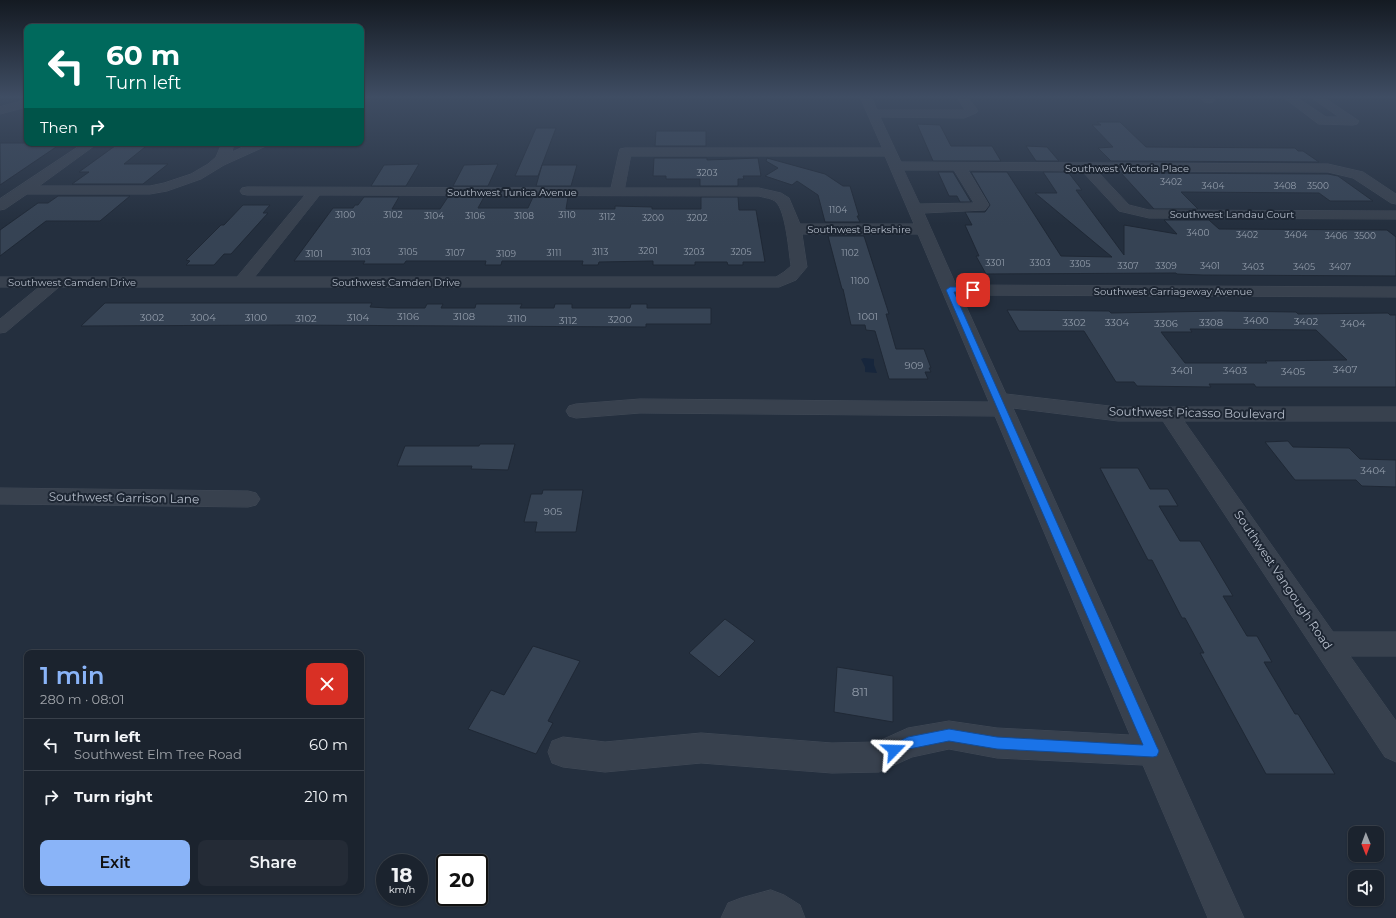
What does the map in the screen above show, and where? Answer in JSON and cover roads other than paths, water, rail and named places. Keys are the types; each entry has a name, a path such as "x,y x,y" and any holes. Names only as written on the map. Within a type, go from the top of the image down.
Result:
{"street":[{"path":"884,139 1226,918"},
{"path":"0,206 88,146"},
{"path":"219,162 227,146"},
{"path":"24,190 161,189 178,184 210,169 219,162 255,146"},
{"name":"Southwest Victoria Place","path":"617,192 625,152 893,159 959,167 1328,168 1358,175 1396,200"},
{"path":"914,208 980,207 982,205 959,167"},
{"name":"Southwest Landau Court","path":"1087,168 1124,208 1149,214 1396,216"},
{"name":"Southwest Tunica Avenue","path":"248,191 759,192 776,196 784,201 794,229"},
{"path":"242,282 315,192"},
{"name":"Southwest Camden Drive","path":"0,282 779,282 790,276 799,267 794,229"},
{"name":"Southwest Berkshire","path":"794,229 923,229"},
{"path":"0,328 54,283"},
{"name":"Southwest Carriageway Avenue","path":"950,290 1396,292"},
{"name":"Southwest Picasso Boulevard","path":"576,411 640,406 1001,404 1118,414 1396,414"},
{"name":"Southwest Vangough Road","path":"1169,414 1396,747"},
{"name":"Southwest Garrison Lane","path":"0,496 248,499"},
{"path":"1326,644 1396,644"},
{"path":"563,752 606,757 701,748 832,758 880,757 908,743 949,735 997,743 1153,751"},
{"path":"739,918 741,916 771,908 787,918"}],"water":[{"path":"861,359 874,359 874,365 877,373 865,372 865,367"}]}
